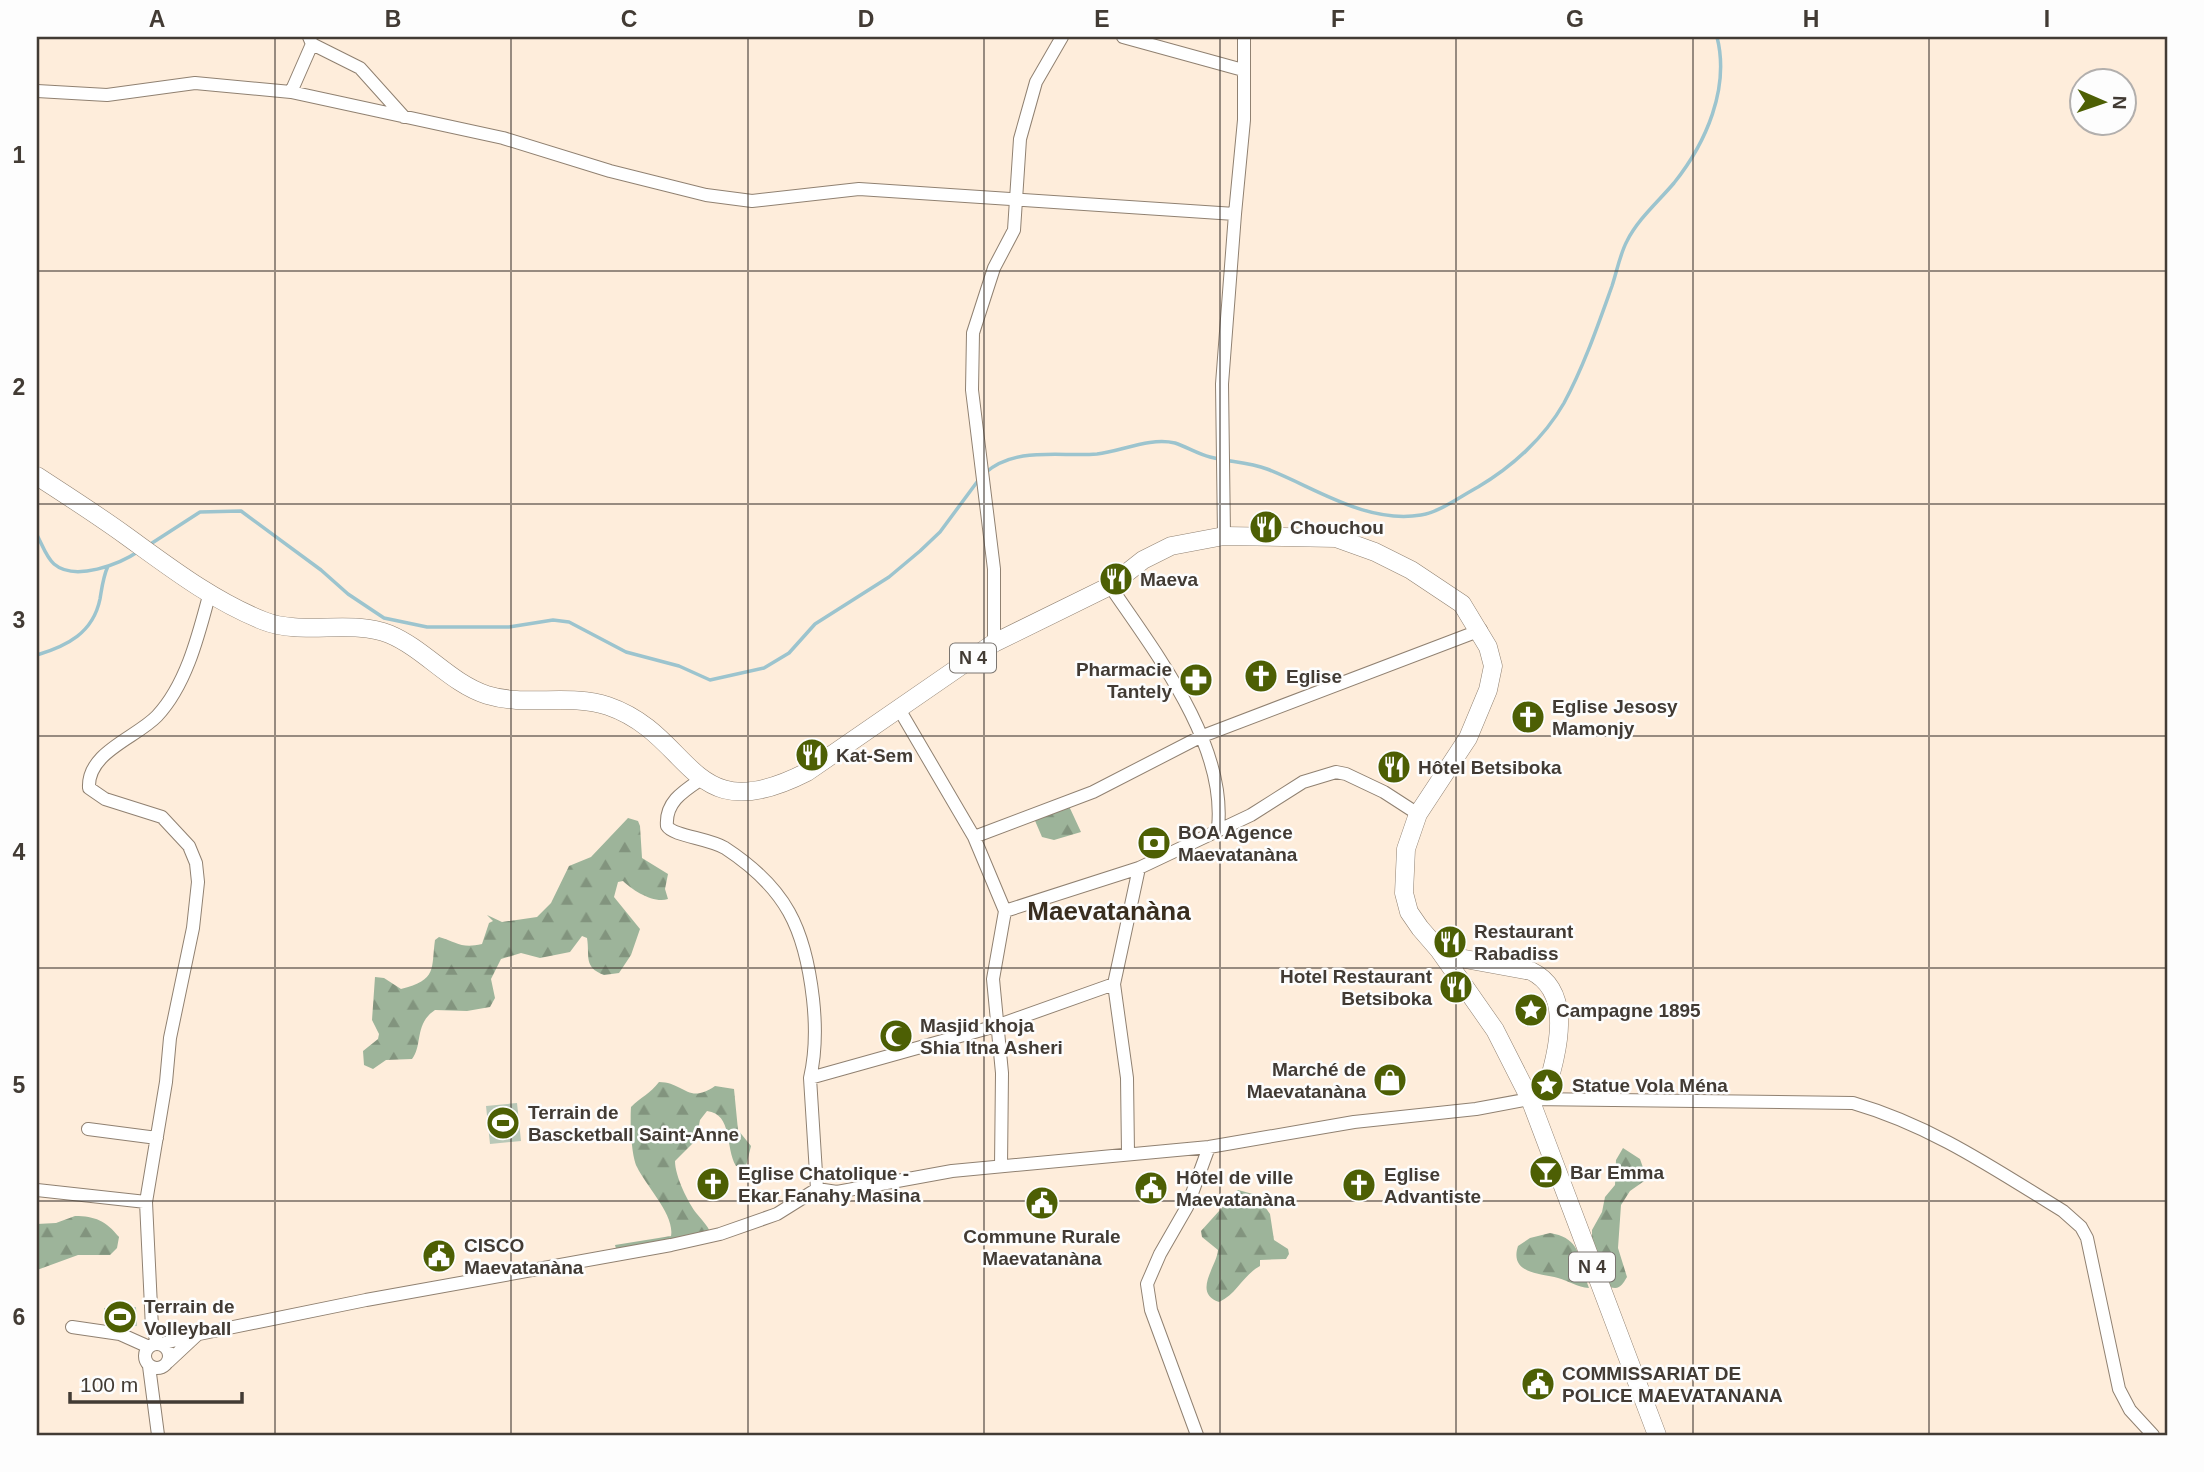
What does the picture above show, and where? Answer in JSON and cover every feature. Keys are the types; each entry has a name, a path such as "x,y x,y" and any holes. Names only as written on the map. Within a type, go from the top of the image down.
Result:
{"main road":[{"name":"N 4","path":"37,476 210,592 266,622 301,628 346,628 388,633 474,690 491,696 523,702 550,700 603,704 624,712 649,728 700,780 719,788 751,792 776,788 807,772 994,643 1110,586 1143,560 1171,546 1224,536 1336,538 1411,570 1462,604 1481,630 1493,666 1488,691 1468,738 1418,814 1406,849 1404,893 1415,920 1495,1030 1530,1099 1657,1435"},
{"path":"1443,955 1531,971 1541,976 1555,992 1558,1011 1553,1067 1545,1095 1530,1099"}],"street":[{"path":"994,643 993,569 972,390 973,333 994,268 1014,230 1020,139 1036,82 1062,37"},
{"path":"1123,37 1243,70"},
{"path":"1224,536 1222,441 1226,301 1244,121 1244,37"},
{"path":"291,92 311,40 360,68 404,117"},
{"path":"37,91 107,96 195,83 291,92 503,138 610,171 725,198 773,201 859,189 1235,214"},
{"path":"1110,586 1190,709 1212,772 1220,808 1218,828"},
{"path":"156,1345 152,1328 146,1202 170,1038 193,928 198,882 195,863 184,837 162,817 105,800 89,788 89,781 94,769 112,749 144,727 165,704 192,654 210,592"},
{"path":"974,837 1093,792 1200,737 1481,630"},
{"path":"899,709 974,837 1005,911 993,979 1002,1073 1001,1166"},
{"path":"1005,911 1139,868 1193,845 1218,828 1251,815 1303,782 1336,772 1384,792 1418,814"},
{"path":"700,780 673,801 667,810 667,827 674,834 702,837 725,848 765,881 795,922 805,945 815,1020 815,1058 810,1078 817,1189"},
{"path":"1128,1153 1127,1078 1114,984 1139,868"},
{"path":"810,1078 996,1026 1114,984"},
{"path":"156,1365 145,1355 156,1345 199,1334 720,1234 777,1214 817,1189 837,1192 918,1176 1209,1147 1354,1122 1465,1111 1530,1099 1853,1102 1932,1131 2063,1211 2081,1227 2087,1238 2119,1390 2130,1410 2153,1435"},
{"path":"88,1129 157,1138"},
{"path":"1197,1435 1151,1310 1147,1284 1160,1254 1187,1207 1209,1147"},
{"path":"37,1190 146,1202"},
{"path":"72,1327 120,1334 131,1340 156,1345 169,1354 156,1365 158,1435"},
{"path":"156,1365 199,1334"},
{"path":"131,1340 133,1353 156,1365"}],"green space":[{"path":"1068,804 1081,832 1054,840 1042,837 1033,816"},
{"path":"628,818 638,821 640,826 642,858 668,874 665,889 668,899 650,898 623,881 618,882 614,897 640,929 631,955 619,973 604,975 590,965 587,938 582,936 570,952 540,958 521,953 501,959 491,979 495,998 490,1007 467,1011 435,1010 421,1028 412,1059 386,1060 373,1069 364,1065 363,1051 378,1039 379,1034 372,1020 375,977 384,978 401,989 413,985 427,977 430,972 435,940 439,937 464,945 482,944 489,923 493,921 487,915 502,922 537,917 551,903 569,866 591,857"},
{"path":"659,1082 692,1093 706,1091 715,1086 734,1089 738,1130 751,1146 746,1166 736,1166 725,1125 715,1113 707,1111 700,1120 696,1140 675,1161 686,1196 712,1238 618,1256 615,1245 671,1236 669,1219 637,1167 631,1138 631,1107"},
{"name":"Terrain de Bascketball Saint-Anne","path":"517,1103 521,1141 490,1144 486,1106"},
{"path":"1623,1148 1640,1159 1647,1179 1630,1191 1621,1205 1618,1248 1627,1277 1620,1286 1613,1288 1610,1287 1592,1240 1592,1230 1602,1212 1605,1197 1615,1185 1616,1160"},
{"path":"1238,1190 1253,1194 1261,1201 1270,1214 1274,1240 1288,1249 1289,1254 1286,1259 1260,1260 1260,1266 1219,1302 1207,1292 1208,1279 1218,1250 1202,1237 1201,1231"},
{"path":"75,1216 100,1220 119,1237 117,1248 110,1255 78,1255 37,1270 37,1224 56,1223"},
{"path":"1550,1233 1569,1240 1574,1246 1589,1288 1528,1271 1518,1262 1518,1246 1530,1238"},
{"name":"Terrain de Volleyball","path":"136,1307 137,1326 105,1327 104,1308"}],"waterway":[{"path":"985,473 1010,459 1024,456 1097,454 1146,443 1165,442 1175,443 1210,457 1267,469 1342,502 1381,514 1421,515 1443,507 1478,487 1526,451 1547,428 1564,403 1590,345 1627,241 1642,218 1686,167 1705,133 1718,95 1720,56 1717,37"},
{"path":"149,545 200,512 241,511 321,570 348,594 384,618 427,627 509,627 553,620 569,622 626,652 679,666 710,680 764,668 789,653 815,624 889,577 920,551 940,532 980,478"},
{"path":"37,535 54,564 73,571 109,566 139,551"},
{"path":"37,655 59,647 85,629 97,611 108,566"}],"place":[{"name":"Chouchou","path":"1266,527"},
{"name":"Maeva","path":"1116,579"},
{"name":"Eglise","path":"1261,676"},
{"name":"Pharmacie Tantely","path":"1196,680"},
{"name":"Eglise Jesosy Mamonjy","path":"1528,717"},
{"name":"Kat-Sem","path":"812,755"},
{"name":"Hôtel Betsiboka","path":"1394,767"},
{"name":"BOA Agence Maevatanàna","path":"1154,843"},
{"name":"Restaurant Rabadiss","path":"1450,942"},
{"name":"Hotel Restaurant Betsiboka","path":"1456,987"},
{"name":"Campagne 1895","path":"1531,1010"},
{"name":"Masjid khoja Shia Itna Asheri","path":"896,1036"},
{"name":"Marché de Maevatanàna","path":"1390,1080"},
{"name":"Statue Vola Ména","path":"1547,1085"},
{"name":"Terrain de Bascketball Saint-Anne","path":"503,1123"},
{"name":"Bar Emma","path":"1546,1172"},
{"name":"Eglise Chatolique - Ekar Fanahy Masina","path":"713,1184"},
{"name":"Eglise Advantiste","path":"1359,1185"},
{"name":"Hôtel de ville Maevatanàna","path":"1151,1188"},
{"name":"Commune Rurale Maevatanàna","path":"1042,1203"},
{"name":"CISCO Maevatanàna","path":"439,1256"},
{"name":"Terrain de Volleyball","path":"120,1317"},
{"name":"COMMISSARIAT DE POLICE MAEVATANANA","path":"1538,1384"}],"district":[{"name":"Maevatanàna","path":"1109,911"}]}
